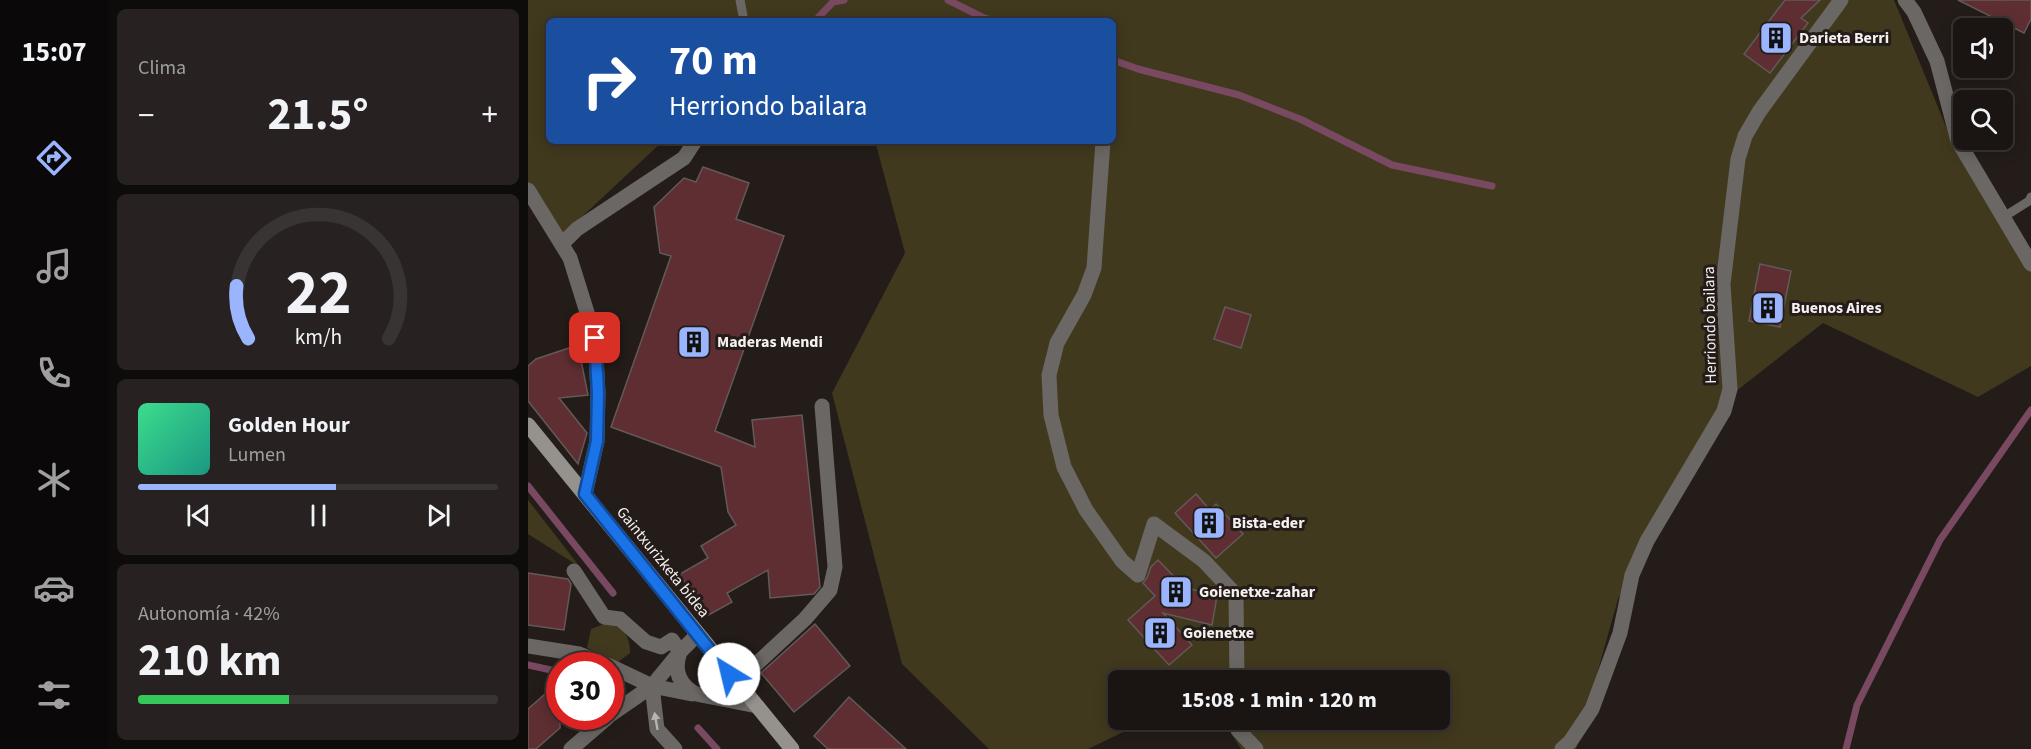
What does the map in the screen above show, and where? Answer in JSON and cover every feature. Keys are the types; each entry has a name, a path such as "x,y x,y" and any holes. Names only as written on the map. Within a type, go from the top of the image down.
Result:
{"main road":[{"name":"Gaintxurizketa bidea","path":"528,425 792,749"}],"street":[{"name":"Herriondo bailara","path":"1562,749 1592,709 1620,633 1632,574 1647,541 1724,411 1730,389 1723,284 1738,159 1745,135 1759,111 1841,0"},
{"path":"1905,0 1918,20 1937,61 1958,141 2031,264"},
{"path":"562,244 577,229 684,158 693,144"},
{"path":"1103,144 1094,268 1083,295 1057,343 1050,375 1051,415 1064,467 1092,519 1122,561 1138,575 1154,524 1204,561 1236,595 1237,670"},
{"path":"528,190 570,258 595,338 598,393 597,441 585,494"},
{"path":"737,682 805,619 830,590 835,567 822,406"},
{"path":"574,571 604,617 620,619 646,642 662,646 672,640 680,652 676,669 678,677 682,685 696,694"},
{"path":"624,706 652,686 698,634"},
{"path":"528,646 566,652"},
{"path":"713,697 728,683 730,679 727,670"},
{"path":"624,673 652,686 757,706"},
{"path":"652,686 657,729 675,749"},
{"path":"571,749 593,730"},
{"path":"1238,730 1256,749"}],"lane":[{"path":"740,0 743,18"},
{"path":"2002,218 2029,201 2031,197"}],"shaded area":[{"path":"528,0 1894,0 1953,140 1953,150 1959,150 2031,265 2031,366 1978,397 1823,323 1726,399 1618,599 1576,749 1241,749 1229,730 1450,730 1450,670 1108,670 1108,730 1127,730 1088,749 989,749 902,664 832,393 905,253 876,144 1116,144 1116,18 546,18 546,144 660,144 557,240 528,194"},
{"path":"528,500 580,567 528,534"},
{"path":"606,623 617,626 627,637 630,653 624,658 624,652 596,652 587,648 591,629"}],"building":[{"name":"Darieta Berri","path":"1785,0 1820,0 1801,18 1808,23 1770,73 1744,54"},
{"path":"1958,0 2031,0 2031,19 2024,33 2013,28 2013,18 1994,18"},
{"name":"Maderas Mendi","path":"703,167 749,183 736,219 784,236 715,431 755,447 752,420 802,415 820,587 814,594 770,598 768,570 727,593 732,602 705,617 680,574 708,558 701,546 736,525 728,512 721,467 611,427 671,256 660,253 654,207 684,178 696,182"},
{"path":"1760,264 1791,271 1780,327 1749,321"},
{"path":"1225,307 1251,315 1241,348 1214,339"},
{"path":"578,345 588,395 559,398 587,433 578,464 528,401 528,366 536,359"},
{"name":"Bista-eder","path":"1196,494 1210,510 1216,504 1243,534 1216,558 1175,513"},
{"path":"1158,560 1184,587 1217,596 1212,625 1163,613 1192,645 1169,665 1128,620 1155,596 1143,583 1151,567"},
{"path":"528,573 568,579 571,584 564,630 528,625"},
{"path":"815,624 850,666 794,712 761,673"},
{"path":"546,693 546,730 558,730 536,749 528,749 528,709"},
{"path":"849,697 906,749 828,749 814,736"}],"waterway":[{"path":"818,18 833,0"},
{"path":"833,2 844,0"},
{"path":"948,0 985,18"},
{"path":"1116,61 1239,95 1300,119 1392,165 1492,186"},
{"path":"1846,749 1857,705 1940,540 2031,410"},
{"path":"528,486 613,593"},
{"path":"528,665 546,669"},
{"path":"698,728 717,749"}],"place":[{"name":"Darieta Berri","path":"1776,38"},
{"name":"Buenos Aires","path":"1768,308"},
{"name":"Maderas Mendi","path":"694,342"},
{"name":"Bista-eder","path":"1209,523"},
{"name":"Goienetxe-zahar","path":"1176,592"},
{"name":"Goienetxe","path":"1160,633"}],"route":[{"path":"595,338 598,393 597,441 587,477 585,494 729,674"}]}
